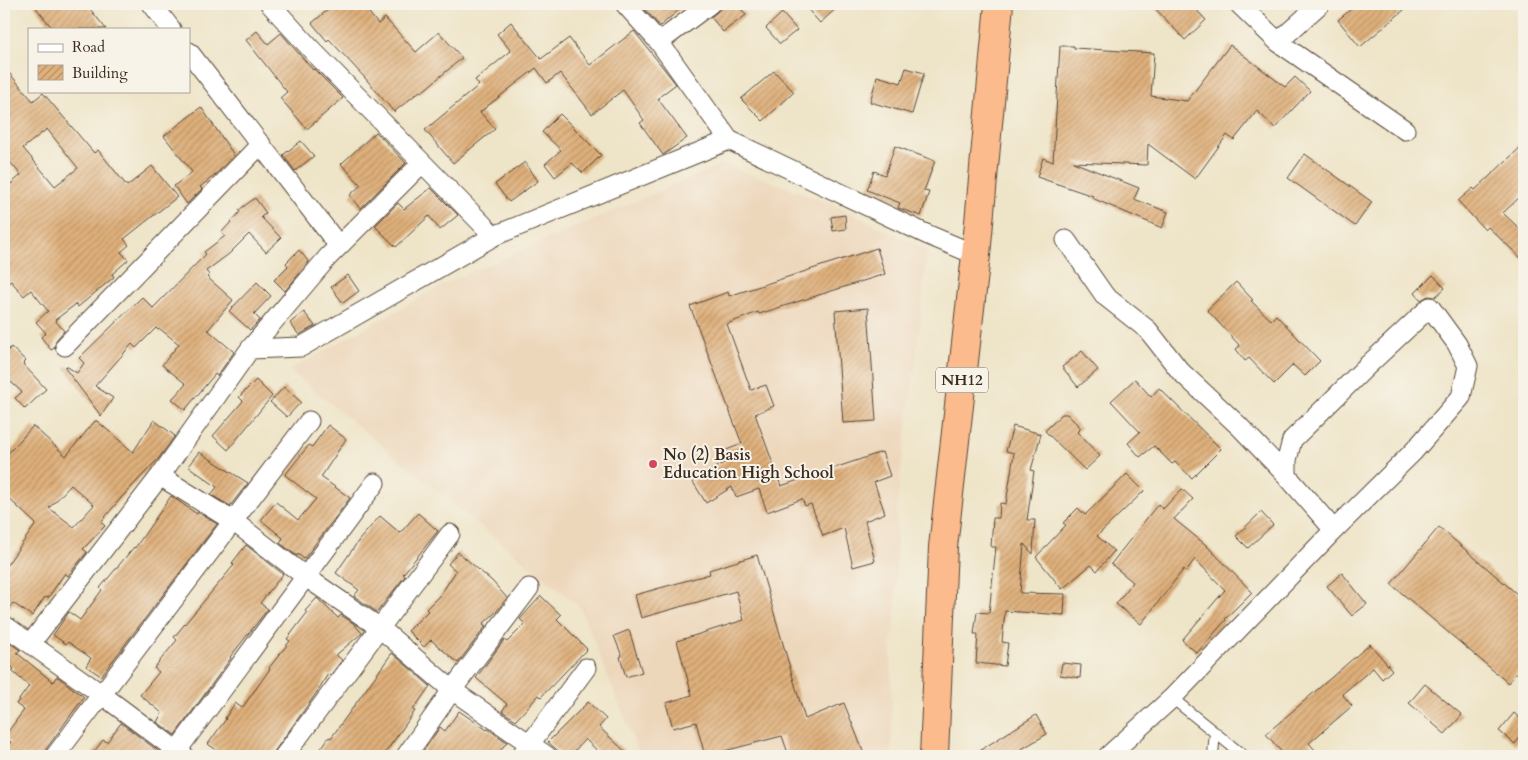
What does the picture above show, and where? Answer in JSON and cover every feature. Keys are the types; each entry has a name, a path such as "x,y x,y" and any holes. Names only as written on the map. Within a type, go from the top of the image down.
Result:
{"highway":[{"name":"NH12","path":"934,756 943,547 976,255 999,4"}],"street":[{"path":"152,4 170,28"},
{"path":"270,4 310,48 494,236"},
{"path":"624,4 660,42 729,140 926,234 976,255"},
{"path":"660,42 710,4"},
{"path":"1239,4 1278,42 1405,130"},
{"path":"1278,42 1320,4"},
{"path":"190,53 339,246"},
{"path":"250,349 301,347 494,236 729,140"},
{"path":"65,346 261,144"},
{"path":"31,644 160,476 250,349 339,246 422,163"},
{"path":"1066,240 1105,296 1148,330 1180,371 1239,426 1287,476 1334,530"},
{"path":"1108,756 1172,698 1334,530 1413,452 1461,397 1468,366 1457,344 1430,307 1292,440 1287,460 1287,476"},
{"path":"55,756 309,421"},
{"path":"160,476 233,521 306,578 380,628 525,750 546,756"},
{"path":"4,625 101,694 178,755 375,482"},
{"path":"284,756 450,534"},
{"path":"406,756 452,690 529,588"},
{"path":"525,750 586,668"}],"lane":[{"path":"1172,698 1244,756"},
{"path":"1212,756 1215,732"}],"shaded area":[{"name":"No (2) Basis Education High School","path":"723,164 832,204 927,251 917,350 897,501 895,623 891,644 892,756 640,756 580,607 289,370 448,282"}],"building":[{"path":"33,4 86,4 105,28 52,28"},
{"path":"335,4 362,4 378,24 385,18 416,52 439,32 462,58 422,92 420,91 394,112 365,78 329,39 327,41 312,23"},
{"path":"640,4 686,4 660,26"},
{"path":"727,4 737,4 746,15 723,32 711,17"},
{"path":"803,4 841,4 820,23"},
{"path":"1151,4 1191,4 1206,20 1185,40"},
{"path":"1357,4 1411,4 1360,47 1338,20"},
{"path":"782,13 797,30 780,44 766,28"},
{"path":"511,22 541,59 569,38 590,65 634,31 676,84 658,99 687,138 663,155 640,123 644,120 623,90 592,114 560,73 547,83 536,68 480,112 495,129 453,163 425,130 479,85 475,80 511,51 497,34"},
{"path":"257,31 268,44 281,33 313,70 343,98 307,129 280,98 287,92 246,40"},
{"path":"1230,45 1285,87 1295,77 1310,91 1275,128 1257,111 1234,140 1227,135 1195,179 1148,144 1147,165 1073,162 1139,188 1134,199 1168,212 1162,228 1092,198 1093,196 1037,177 1043,158 1053,162 1060,46 1154,53 1151,96 1187,101"},
{"path":"4,67 33,101 43,93 94,153 98,150 127,186 152,166 177,197 124,239 129,245 121,252 128,260 112,274 114,277 78,307 76,304 55,320 64,331 51,350 41,337 46,333 36,322 48,311 31,290 24,296 11,281 4,287 4,190 21,175 4,155","holes":["47,129 78,168 55,186 23,148"]},
{"path":"906,68 924,73 912,114 870,102 877,76 901,83"},
{"path":"774,71 794,92 763,121 741,99"},
{"path":"201,107 234,155 215,175 200,187 202,189 187,204 174,186 192,172 164,136"},
{"path":"560,114 601,155 583,173 572,163 555,177 545,164 561,150 542,132"},
{"path":"376,132 406,163 360,209 350,195 361,185 341,164"},
{"path":"301,141 314,156 295,171 283,155"},
{"path":"1524,144 1524,193 1503,213 1524,233 1524,261 1488,227 1485,230 1458,201 1473,188 1475,190"},
{"path":"895,146 935,161 924,191 929,192 921,216 898,208 900,203 867,190 874,171 885,175"},
{"path":"1305,154 1372,202 1355,226 1288,178"},
{"path":"525,162 538,181 509,202 495,184"},
{"path":"431,188 458,215 440,230 429,216 396,247 375,226 398,203 404,209"},
{"path":"255,198 266,213 261,217 281,238 266,252 249,234 229,254 206,271 209,275 207,277 233,300 208,330 234,352 217,376 215,374 185,410 172,399 186,384 162,365 179,344 156,328 136,348 132,344 95,386 113,398 101,416 65,368 66,366 77,373 84,363 79,358 142,297 153,308 206,254 204,252 225,236 221,233 240,212 239,210"},
{"path":"845,215 846,229 833,231 831,217"},
{"path":"877,248 885,274 759,314 758,312 727,324 751,390 766,385 774,406 755,414 781,486 882,452 890,476 874,482 885,513 865,521 875,561 853,567 844,528 823,536 811,504 805,506 802,499 767,512 759,489 736,497 732,487 706,503 693,482 725,462 721,452 742,444 690,306 728,292 729,296"},
{"path":"299,250 309,262 285,291 274,280 288,266 286,263"},
{"path":"348,275 359,291 343,303 331,287"},
{"path":"1433,275 1445,288 1435,297 1428,296 1421,300 1415,293"},
{"path":"257,282 271,296 254,314 260,320 250,330 229,311"},
{"path":"1236,282 1253,300 1251,301 1271,320 1276,315 1320,361 1305,376 1293,365 1274,384 1249,358 1245,361 1236,349 1240,346 1207,310"},
{"path":"868,308 876,421 843,423 835,311"},
{"path":"304,312 315,326 299,335 290,323"},
{"path":"11,347 26,361 23,364 46,389 25,409 15,398 22,392 4,376 4,355"},
{"path":"1082,351 1098,370 1078,387 1062,367"},
{"path":"1135,379 1151,397 1159,388 1221,449 1192,478 1175,462 1172,464 1154,446 1140,457 1128,443 1140,432 1111,401"},
{"path":"256,380 272,396 228,450 213,436 243,401 239,397"},
{"path":"284,387 301,402 287,417 270,402"},
{"path":"1062,414 1067,414 1081,428 1077,432 1100,456 1085,470 1045,431"},
{"path":"154,420 175,436 158,459 101,522 105,526 83,549 87,552 68,576 65,573 48,598 45,597 32,616 13,603 4,614 4,569 36,524 4,494 4,458 33,426 66,456 95,421 133,452","holes":["71,485 94,505 74,527 49,508"]},
{"path":"328,425 346,439 321,477 350,498 304,559 280,543 283,538 261,520 276,502 298,520 316,499 285,475 309,445 312,447"},
{"path":"1013,426 1041,434 1031,470 1034,471 1027,520 1035,520 1033,554 1024,544 1020,593 1065,594 1064,615 1005,611 1002,642 1008,643 1005,666 976,663 978,634 974,634 977,612 989,613 996,547 991,547 993,518 999,518 1000,503 1006,504 1014,453 1006,451"},
{"path":"199,452 248,483 230,506 211,495 217,487 188,466"},
{"path":"1127,474 1144,491 1097,536 1114,551 1097,571 1091,565 1062,589 1036,557 1066,525 1063,523 1078,508 1085,515"},
{"path":"1182,489 1193,499 1174,519 1206,545 1252,592 1225,619 1197,653 1182,640 1225,590 1195,559 1186,571 1184,569 1141,624 1116,604 1133,582 1111,564 1158,504 1163,509"},
{"path":"171,496 197,514 198,512 217,524 101,676 86,666 91,658 68,642 66,644 53,635 69,612 80,620 102,590 100,588 135,548"},
{"path":"1261,512 1273,525 1248,548 1236,536"},
{"path":"418,513 438,531 403,574 405,576 377,612 354,596 359,590 336,573 359,540 380,516 400,533"},
{"path":"1439,527 1524,600 1524,664 1508,683 1391,584"},
{"path":"246,545 283,574 260,603 268,609 230,657 175,735 157,722 162,713 140,695 159,672 154,668 177,640 174,637 234,565 232,563"},
{"path":"458,552 492,581 507,598 483,624 486,626 458,663 431,640 424,647 408,631 428,611 426,609 441,594 456,571 448,564"},
{"path":"757,555 805,719 844,703 865,756 789,756 782,736 705,756 696,722 673,728 666,703 692,695 677,641 744,620 736,591 641,618 635,595 710,574 709,570"},
{"path":"1342,573 1367,604 1352,616 1327,586"},
{"path":"541,596 561,615 557,619 587,649 516,720 502,711 507,704 476,678 504,640 507,642 525,624 520,619"},
{"path":"317,598 338,618 341,615 353,623 362,633 336,655 342,660 330,676 328,674 271,756 225,756 208,744 235,703 242,708 290,641 287,639 307,613 305,611"},
{"path":"629,630 642,672 626,677 620,657 622,656 614,636"},
{"path":"4,639 20,650 17,653 53,682 58,677 84,697 46,749 44,756 4,756 11,742 4,737 24,710 16,704 29,686 12,671 14,669 9,664 4,670"},
{"path":"1370,644 1392,670 1382,679 1373,668 1342,694 1352,706 1309,743 1320,756 1285,756 1266,734"},
{"path":"392,653 430,686 383,756 330,756 320,750 329,737 331,738"},
{"path":"1062,663 1081,665 1080,678 1060,675"},
{"path":"1425,684 1462,715 1445,734 1409,703"},
{"path":"588,702 606,719 599,727 630,756 603,756 585,739 570,756 564,756 548,742"},
{"path":"459,711 507,742 496,756 420,756 440,727 445,731"},
{"path":"1514,713 1524,722 1524,733 1515,744 1499,731"},
{"path":"1036,715 1047,734 1010,756 971,756"},
{"path":"121,723 162,754 162,756 91,756 103,740 107,742"}],"place":[{"name":"No (2) Basis Education High School","path":"653,464"}]}
